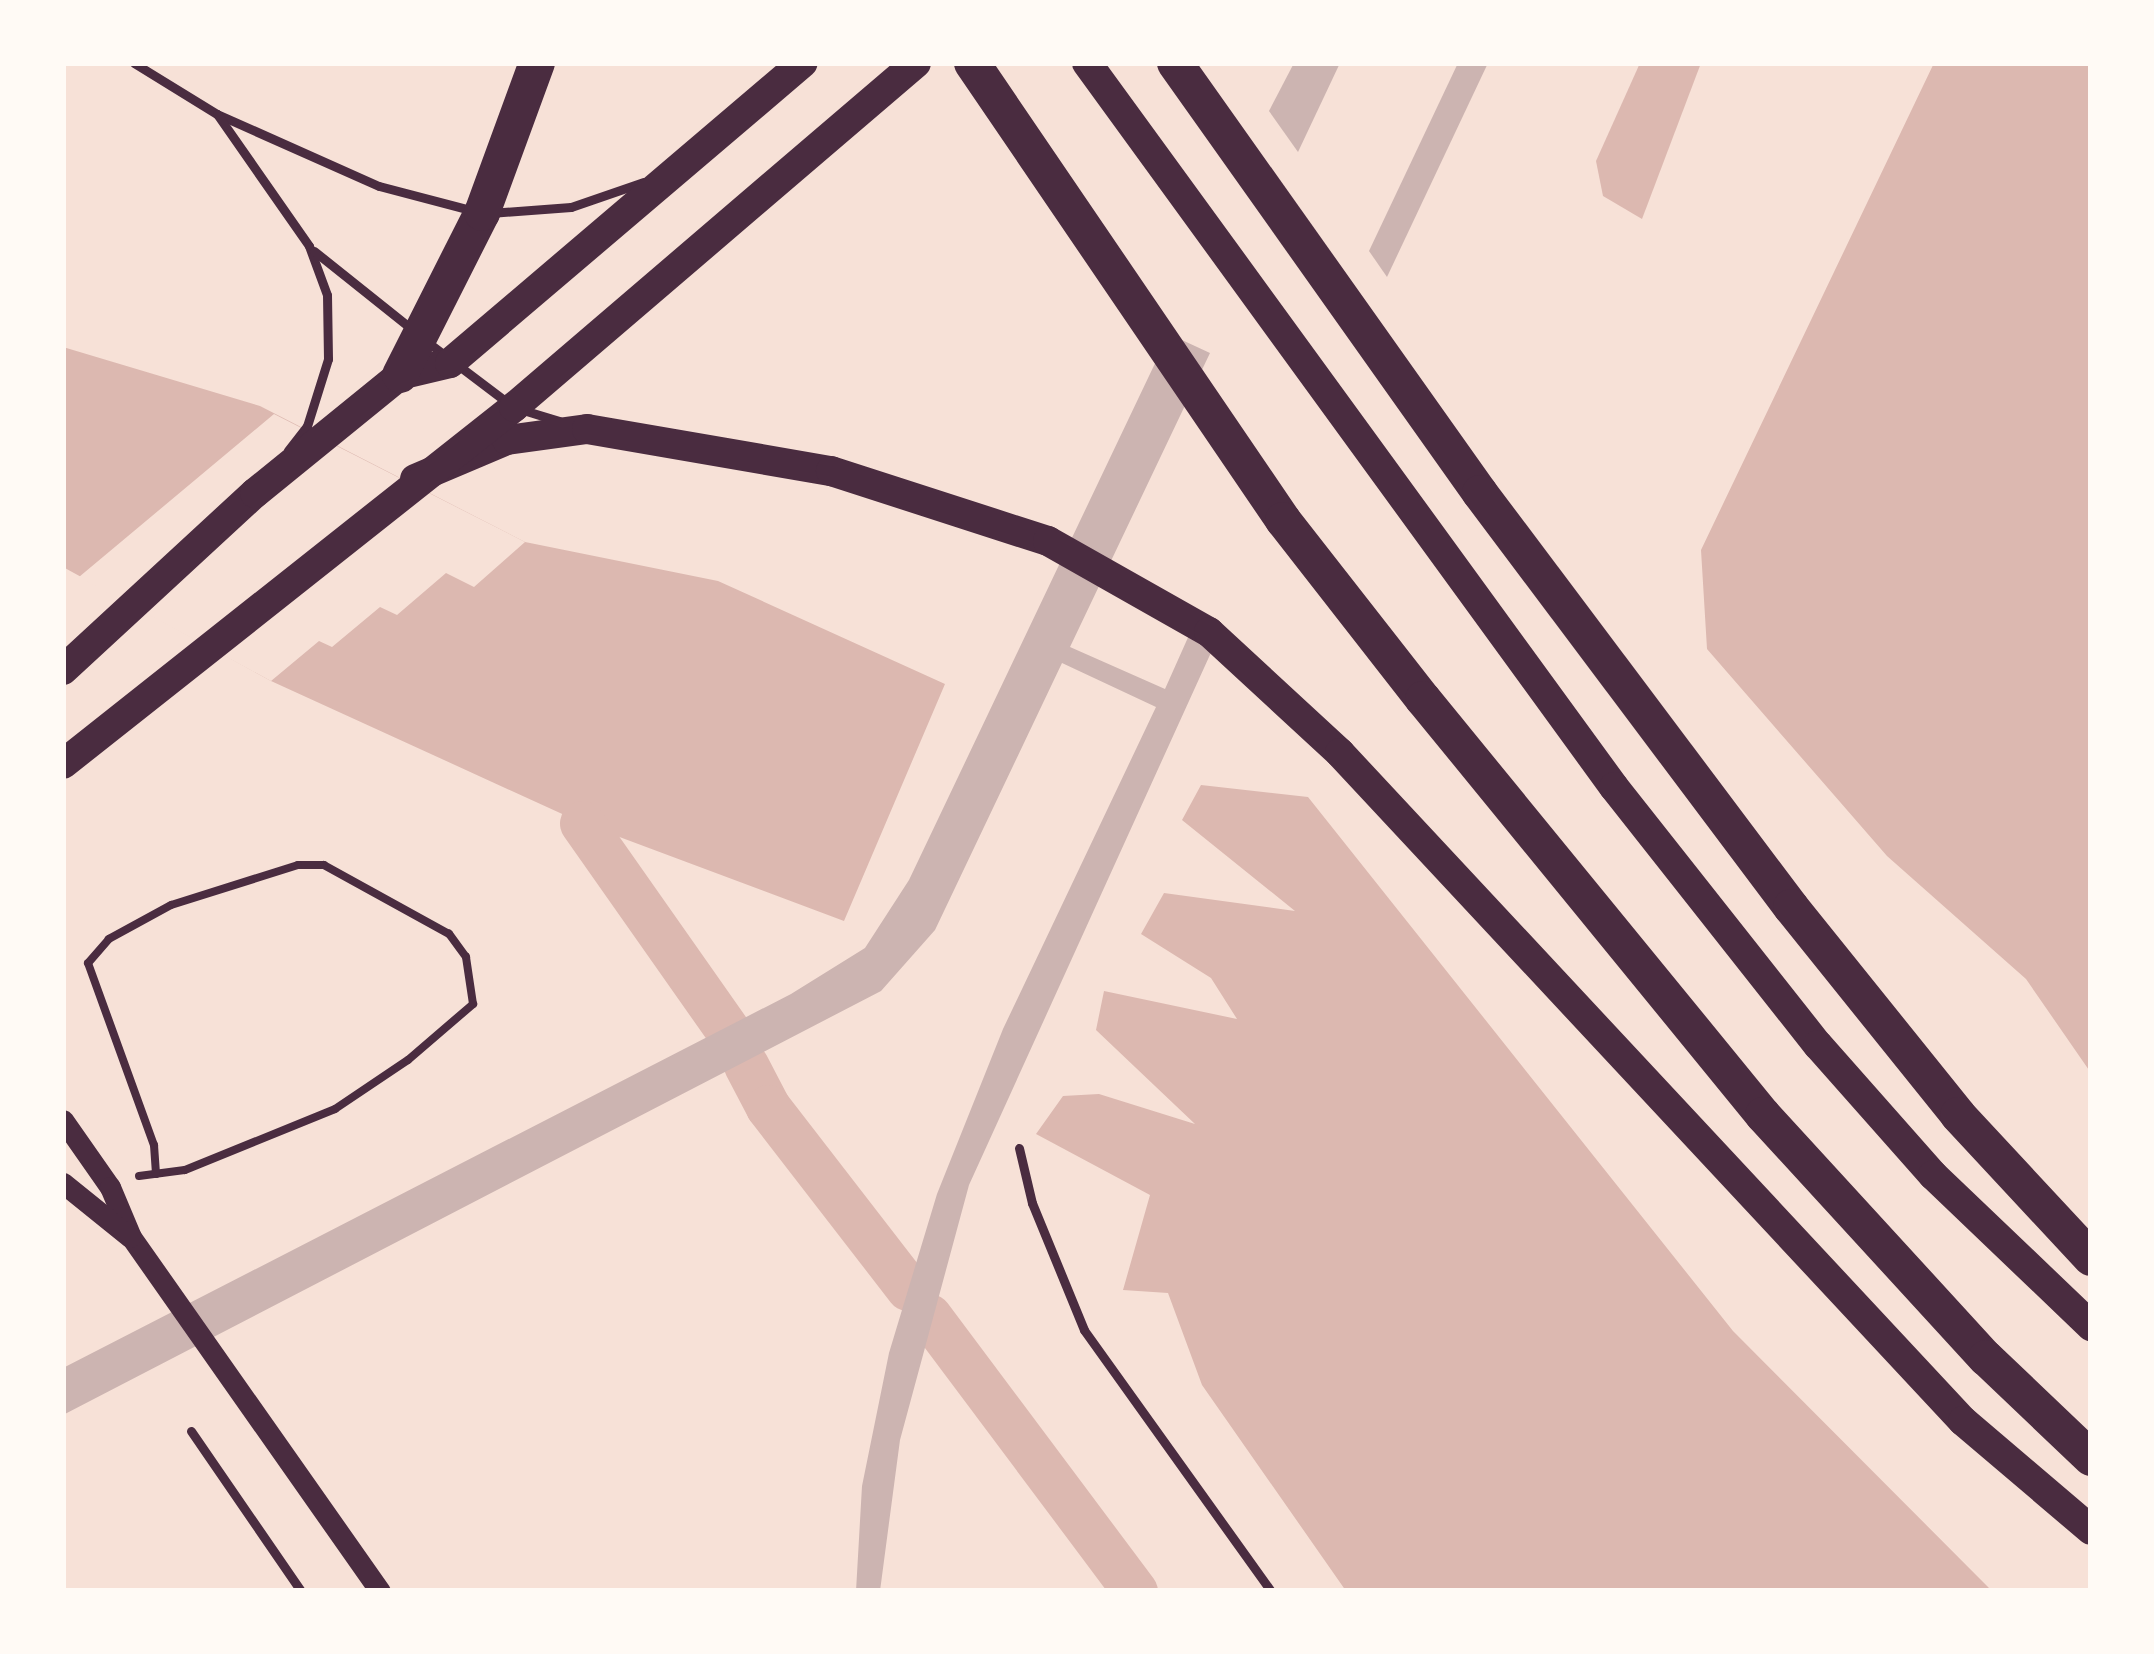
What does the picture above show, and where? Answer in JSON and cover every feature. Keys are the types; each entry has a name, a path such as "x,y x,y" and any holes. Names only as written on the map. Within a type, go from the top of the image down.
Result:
{"highway":[{"path":"400,375 416,333 482,213 537,63"},
{"path":"972,63 1283,520 1763,1115 1986,1358 2091,1457"},
{"path":"1175,63 1480,493 1791,907 1958,1114 2091,1258"}],"main road":[{"path":"63,670 321,427 400,375 450,363 803,63"},
{"path":"63,764 415,479 514,407 916,63"},
{"path":"1088,63 1614,787 1803,1027 1933,1175 2091,1326"},
{"path":"415,479 507,440 587,429 831,471 1048,541 1209,632 1278,688 1963,1421 2091,1530"}],"street":[{"path":"63,1120 110,1187 131,1237 380,1591"},
{"path":"63,1183 131,1237"}],"lane":[{"path":"134,63 217,114 380,186 482,213 602,200 695,154"},
{"path":"217,114 309,246 450,363 514,407 587,429"},
{"path":"309,246 331,326 321,427"},
{"path":"1019,1148 1038,1222 1084,1330 1271,1591"},
{"path":"191,1431 301,1591"}],"path":[{"path":"110,1187 185,1170 335,1109 464,1016 473,1004 473,978 449,934 361,882 324,866 298,866 171,905 109,939 88,963 154,1145 156,1174"}],"shaded area":[{"path":"1640,63 1701,63 1642,219 1603,196 1596,161"},
{"path":"1934,63 2091,63 2091,1073 2026,979 1887,856 1707,649 1701,550"},
{"path":"63,347 260,406 525,542 718,581 945,684 844,921 582,823 271,681 63,567"},
{"path":"1201,785 1308,797 1733,1331 1992,1591 1346,1591 1202,1385 1168,1293 1123,1290 1150,1195 1036,1134 1063,1096 1099,1094 1195,1124 1096,1030 1104,991 1237,1019 1211,978 1141,934 1164,893 1295,911 1182,820"}],"pier":[{"path":"274,414 525,542 474,587 446,573 397,615 380,607 332,647 319,641 271,681 79,577"}],"building":[{"path":"1294,63 1340,63 1298,152 1269,111"},
{"path":"1458,63 1488,63 1387,277 1369,251"},
{"path":"1169,334 1210,353 1070,647 1165,689 1190,633 1214,646 969,1185 900,1440 880,1591 856,1591 862,1486 889,1353 937,1194 1003,1029 1156,707 1062,663 935,930 881,991 63,1415 63,1368 791,994 865,948 909,880"}],"waterway":[{"path":"582,823 726,1028"},
{"path":"746,1065 768,1107 908,1288"},
{"path":"929,1316 1135,1591"}]}
